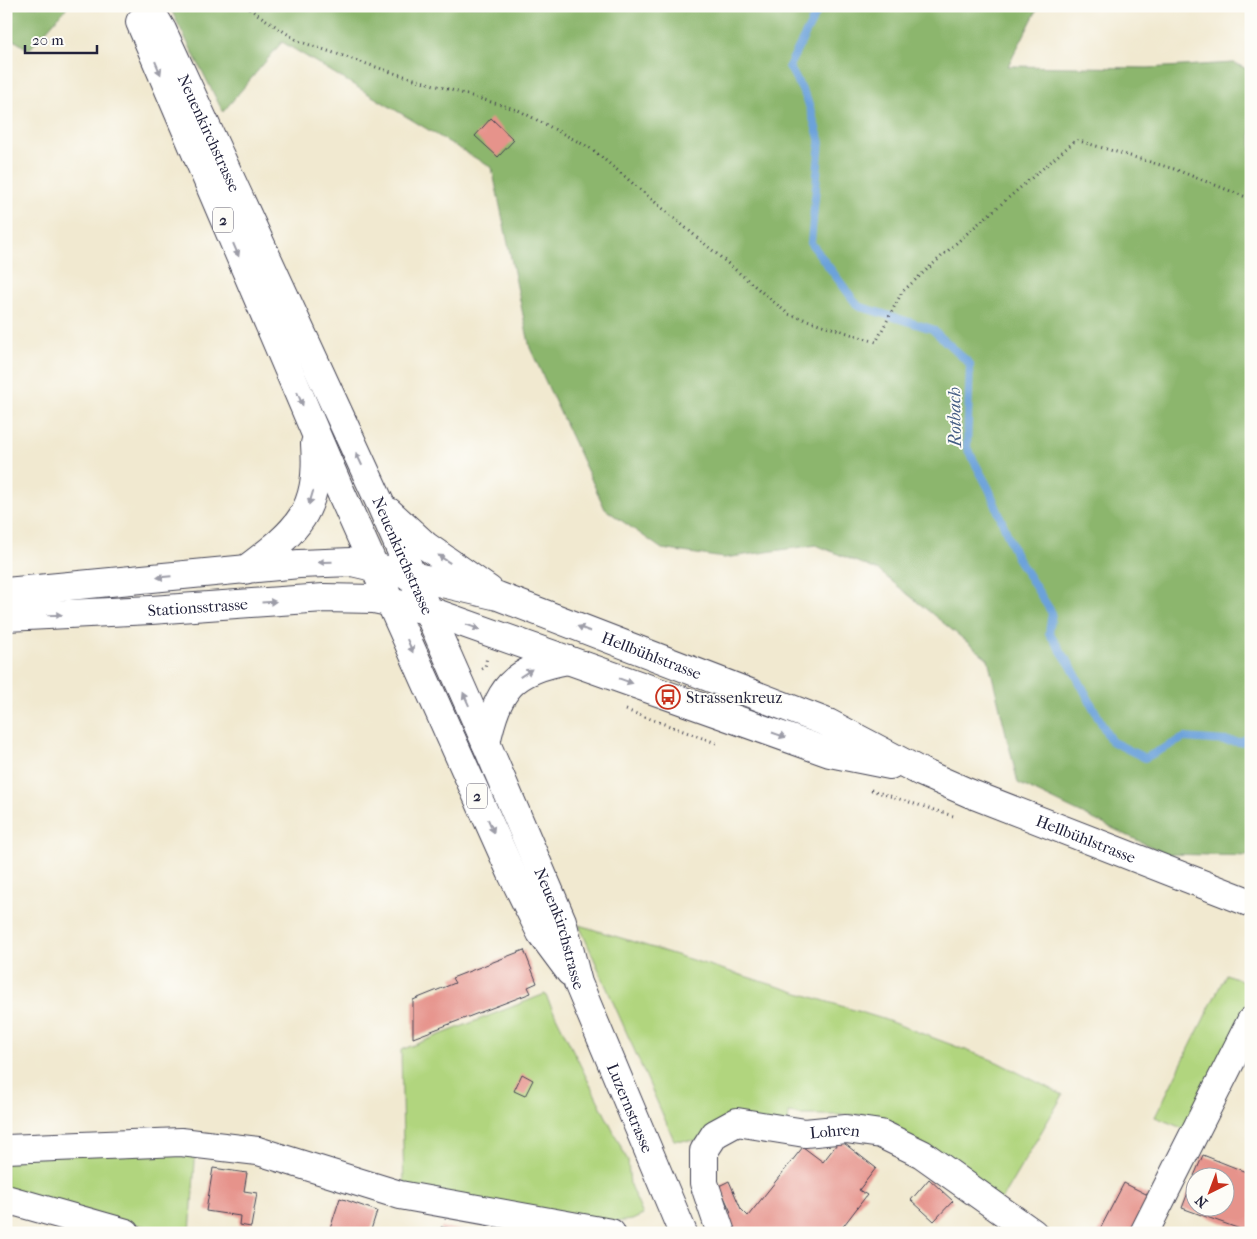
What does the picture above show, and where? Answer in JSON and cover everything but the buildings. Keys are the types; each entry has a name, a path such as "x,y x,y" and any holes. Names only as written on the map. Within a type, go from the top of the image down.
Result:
{"main road":[{"name":"Neuenkirchstrasse","path":"135,6 141,28 315,432 517,884 541,934 578,983"},
{"name":"Neuenkirchstrasse","path":"148,6 162,30 380,503 411,577 486,743 562,921 578,983"},
{"path":"243,571 284,540 306,511 315,483 317,460 315,432"},
{"path":"380,503 426,546 498,596"},
{"name":"Stationsstrasse","path":"6,592 243,571 320,562 352,562 374,566"},
{"name":"Hellbühlstrasse","path":"374,566 411,577 498,596 828,722 920,772 1120,854 1251,903"},
{"name":"Stationsstrasse","path":"6,617 314,599 374,599 390,602"},
{"name":"Hellbühlstrasse","path":"390,602 427,610 830,753 920,772"},
{"path":"486,743 494,712 508,686 527,672 541,665 568,660"},
{"name":"Luzernstrasse","path":"578,983 683,1233"},
{"path":"1144,1233 1251,1021"},
{"name":"Lohren","path":"722,1233 704,1183 704,1151 714,1134 737,1122 805,1133 846,1129 881,1134 922,1154 1033,1233"},
{"path":"6,1149 181,1142 258,1151 400,1195 612,1233"},
{"path":"6,1199 126,1233"}],"path":[{"path":"245,6 298,41 394,73 518,110 592,148 788,314 876,342 902,292 1076,140 1174,168 1251,199"},
{"path":"625,710 719,744"},
{"path":"867,788 959,819"}],"green space":[{"path":"6,6 68,6 29,50 6,35"},
{"path":"169,6 1039,6 1008,66 1148,68 1234,63 1251,71 1251,856 1166,854 1018,783 988,659 879,571 816,545 724,558 662,549 605,509 530,348 492,168 282,42 223,112"},
{"path":"579,925 883,1019 995,1061 1063,1095 1000,1202 896,1132 896,1124 866,1115 802,1115 789,1113 788,1123 699,1141 674,1140"},
{"path":"1226,974 1251,984 1251,1006 1187,1130 1155,1117"},
{"path":"545,994 628,1161 630,1185 643,1215 632,1220 607,1223 404,1190 401,1050"},
{"path":"196,1147 190,1233 169,1233 6,1189 6,1156"}],"waterway":[{"name":"Rotbach","path":"820,6 789,66 807,99 820,141 811,243 858,306 932,329 970,364 967,448 989,489 1016,556 1052,613 1049,633 1071,666 1111,741 1145,758 1184,738 1240,742 1251,737"}],"place":[{"name":"Strassenkreuz","path":"668,697"}]}
